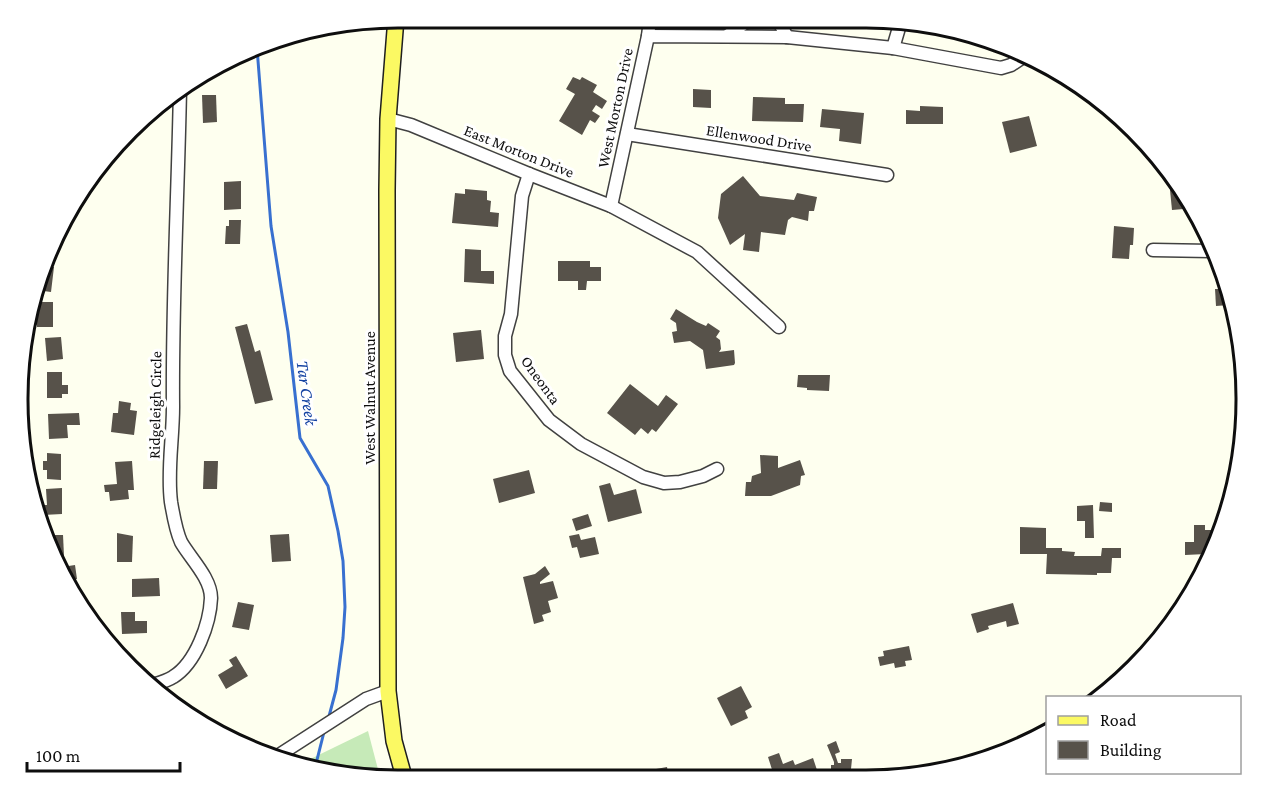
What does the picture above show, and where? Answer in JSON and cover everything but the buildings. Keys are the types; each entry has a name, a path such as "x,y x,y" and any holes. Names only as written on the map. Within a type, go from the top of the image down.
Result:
{"main road":[{"name":"West Walnut Avenue","path":"395,28 388,119 388,692 394,741 402,770"}],"street":[{"path":"648,36 649,28"},
{"path":"727,36 738,28"},
{"path":"782,28 787,37"},
{"path":"893,48 898,30"},
{"name":"West Morton Drive","path":"611,206 648,36 787,37 893,48 989,67 1001,68 1017,61"},
{"name":"Ridgeleigh Circle","path":"160,682 174,677 190,659 205,634 211,596 200,569 181,541 171,494 172,331 180,100"},
{"name":"East Morton Drive","path":"388,119 411,125 611,206 697,252 779,327"},
{"name":"Ellenwood Drive","path":"627,134 887,175"},
{"name":"Oneonta","path":"529,174 522,196 511,314 505,336 505,355 510,371 549,420 581,444 643,477 664,483 680,482 703,476 717,469"},
{"path":"1153,250 1205,251"},
{"path":"285,751 366,699 388,692"}],"green space":[{"path":"368,731 378,769 351,766 311,759"}],"waterway":[{"name":"Tar Creek","path":"258,57 271,226 288,332 300,438 328,486 343,561 345,607 343,638 336,690 328,720"},
{"name":"Tar Creek","path":"317,760 324,732"}]}
